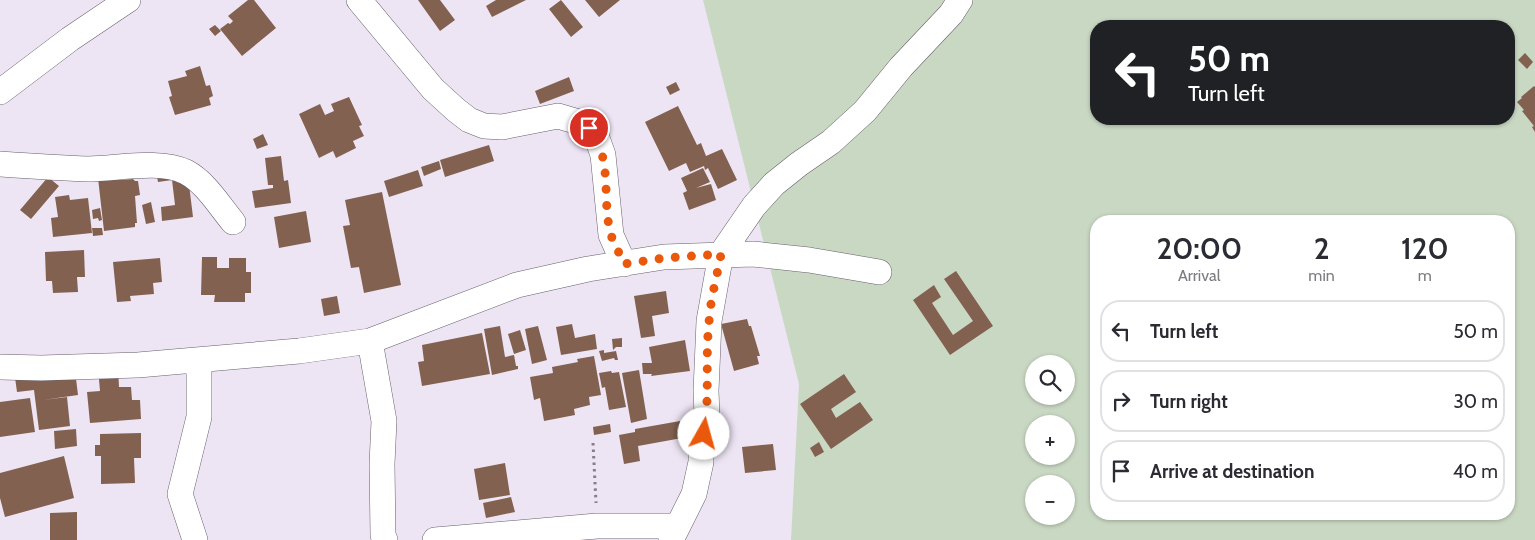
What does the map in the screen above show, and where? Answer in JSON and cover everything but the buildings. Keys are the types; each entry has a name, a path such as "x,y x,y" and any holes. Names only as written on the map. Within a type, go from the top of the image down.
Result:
{"street":[{"path":"0,92 70,38 128,0"},
{"path":"359,0 433,89 465,118 480,125 502,127 558,116 575,120 589,128 603,154 611,235 624,264"},
{"path":"435,540 597,526 674,533 694,494 701,462 707,416 706,391 709,321 721,254 754,206 774,184 831,142 865,110 951,14 960,0"},
{"path":"0,164 88,169 143,166 172,167 192,175 233,222"},
{"path":"0,367 41,368 138,365 300,351 370,341 517,285 588,269 664,258 753,254 809,260 879,272"},
{"path":"370,341 384,420 382,473 383,535 385,540"},
{"path":"195,540 180,494 199,417 199,360"}],"path":[{"path":"593,443 597,526"}],"green space":[{"path":"703,0 1535,0 1535,540 791,540 799,384"}],"route":[{"path":"589,128 603,154 611,235 624,264 664,258 721,254 709,321 706,391 707,416 704,434"}]}
